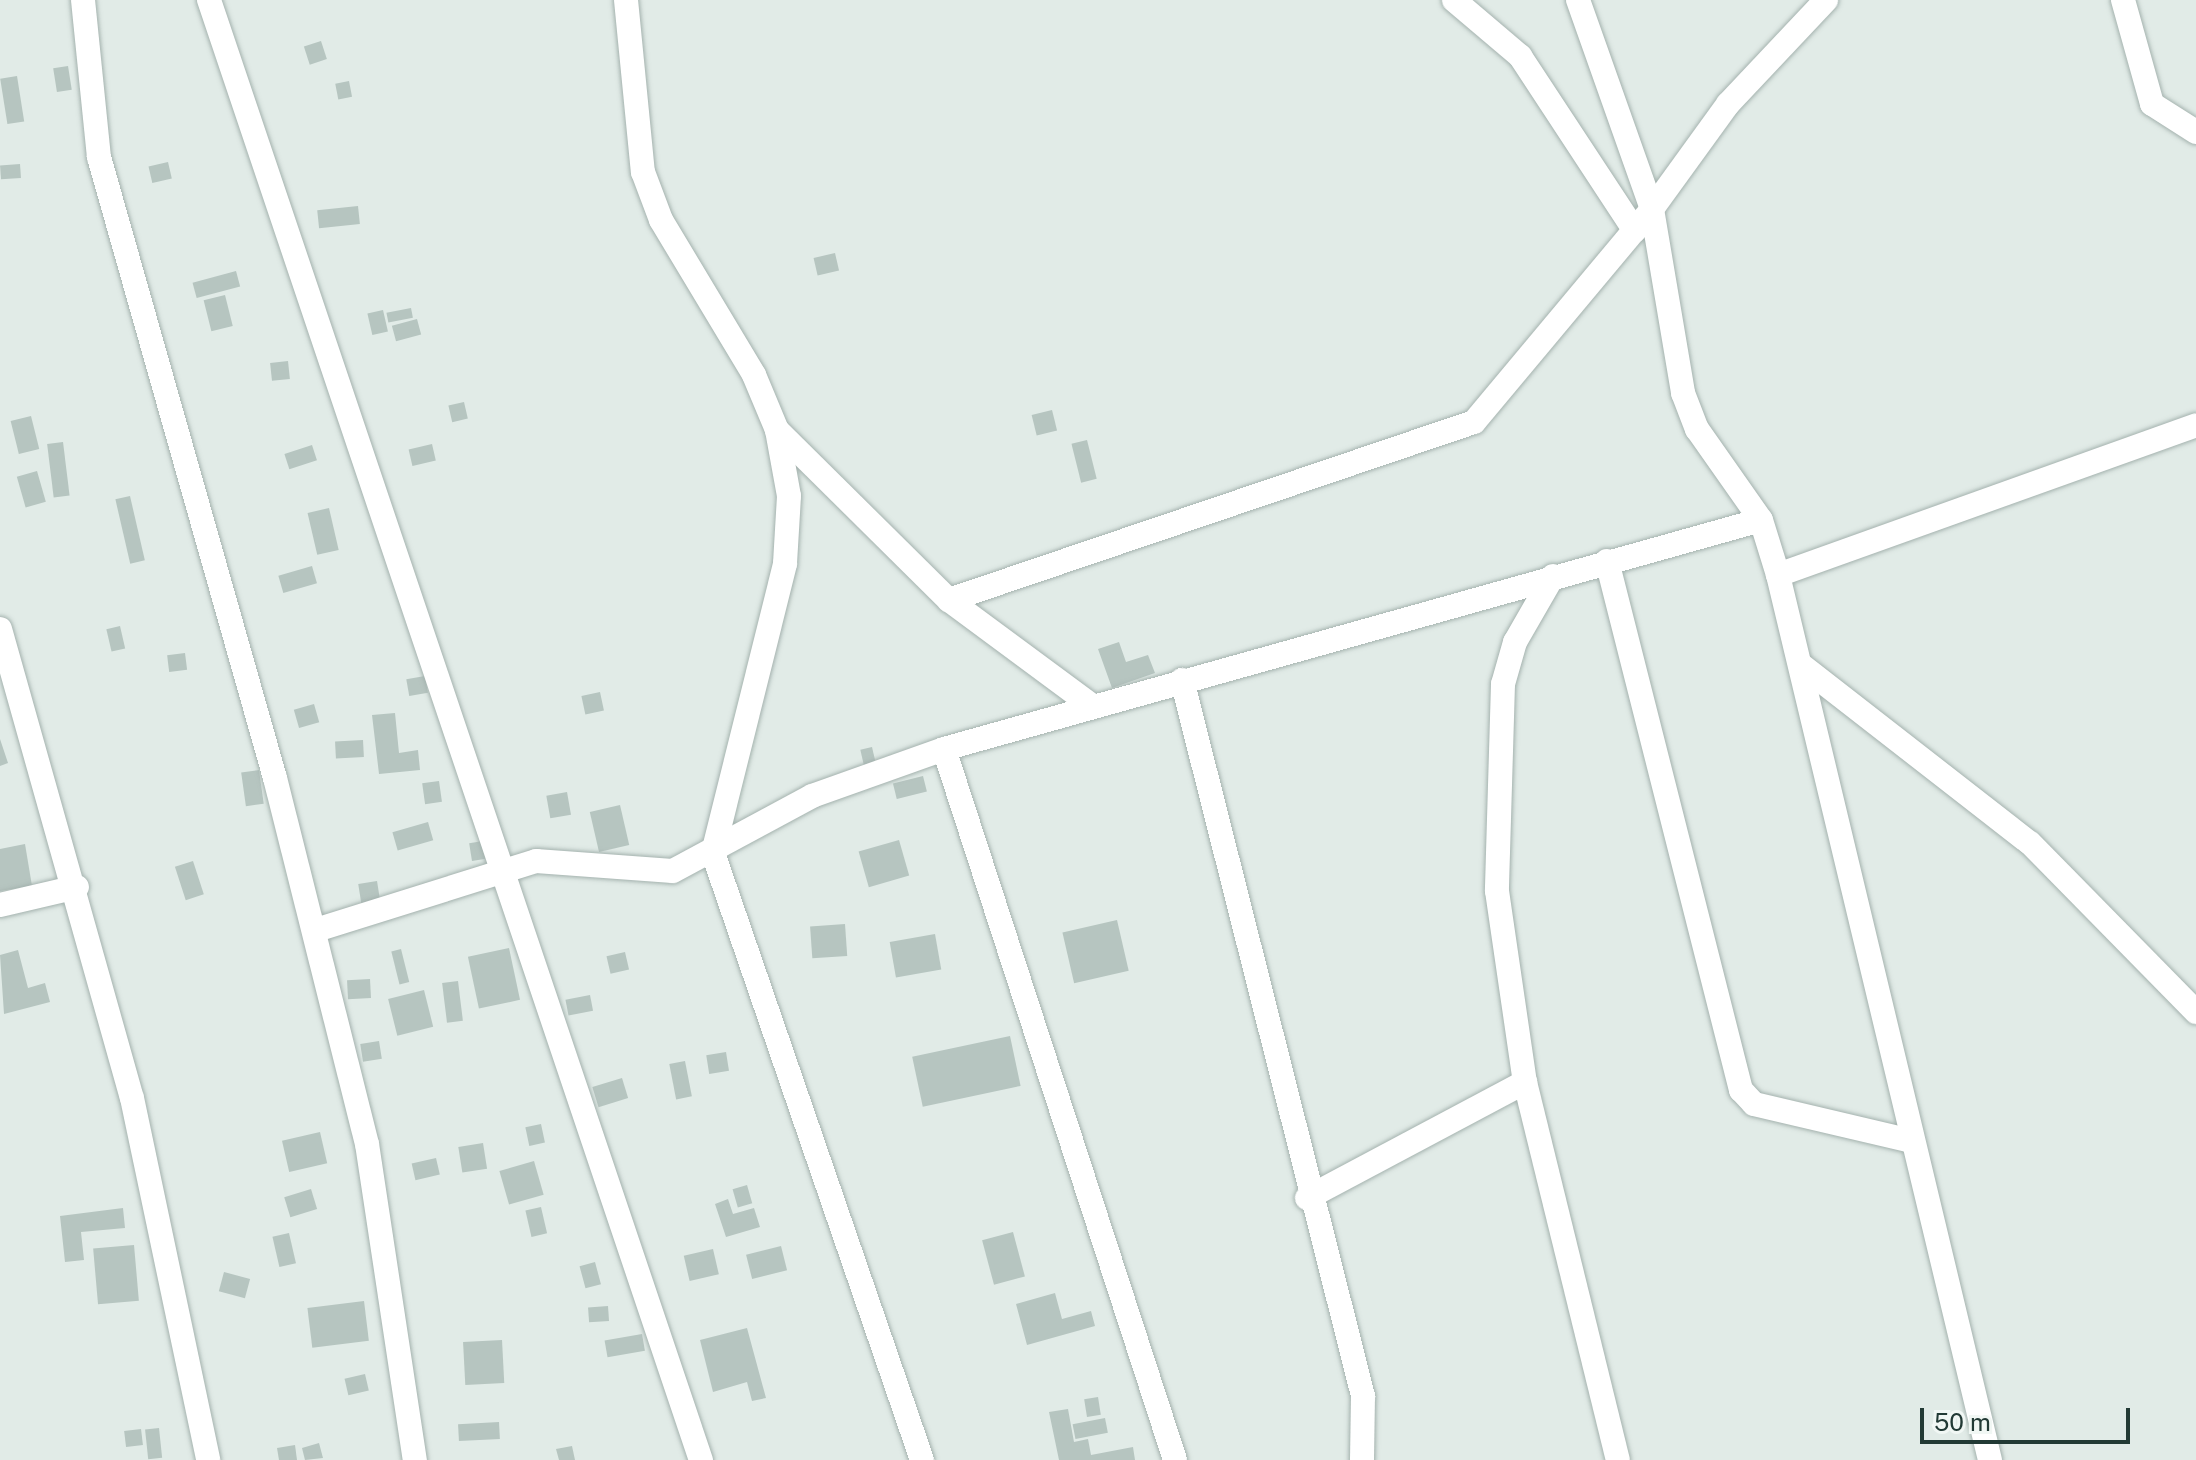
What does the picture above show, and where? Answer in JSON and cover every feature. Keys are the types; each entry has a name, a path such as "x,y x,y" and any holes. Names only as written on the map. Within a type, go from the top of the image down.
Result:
{"street":[{"path":"83,0 102,169 316,930 380,1207 415,1460"},
{"path":"209,0 701,1460"},
{"path":"626,0 643,172 661,220 726,326 777,430 789,496 785,564 713,853 922,1460"},
{"path":"1454,0 1520,56 1635,231"},
{"path":"1578,0 1652,209 1683,393 1697,429 1761,520 1778,575 1908,1140 1990,1460"},
{"path":"949,600 1474,422 1635,231 1728,104 1826,0"},
{"path":"2123,0 2152,104 2196,132"},
{"path":"1778,575 2196,425"},
{"path":"777,430 949,600 1092,706"},
{"path":"316,930 500,868 536,861 673,871 713,853 812,796 944,749 1761,520"},
{"path":"1607,561 1741,1090 1754,1104 1908,1140"},
{"path":"1553,576 1515,642 1496,735 1497,891 1525,1082 1618,1460"},
{"path":"0,629 77,887 132,1098 208,1460"},
{"path":"1801,665 2030,843 2196,1012"},
{"path":"1182,680 1307,1198 1363,1396 1362,1460"},
{"path":"944,749 1175,1460"},
{"path":"0,905 77,887"},
{"path":"1307,1198 1525,1082"}],"building":[{"path":"321,41 327,59 310,65 304,47"},
{"path":"68,66 72,90 57,92 53,68"},
{"path":"17,76 24,121 7,124 0,79"},
{"path":"349,81 352,97 338,99 335,84"},
{"path":"168,162 172,179 152,183 149,166"},
{"path":"20,164 21,178 1,179 0,165"},
{"path":"358,206 360,224 319,228 317,210"},
{"path":"835,253 839,271 818,275 814,258"},
{"path":"236,271 240,286 197,298 193,283"},
{"path":"225,295 233,326 211,331 204,300"},
{"path":"411,308 413,318 388,323 386,313"},
{"path":"383,310 388,331 372,335 367,314"},
{"path":"417,319 421,334 396,341 392,326"},
{"path":"288,361 290,379 272,381 270,363"},
{"path":"464,402 468,419 452,422 448,406"},
{"path":"1052,410 1057,430 1037,435 1032,415"},
{"path":"31,416 39,449 19,454 11,421"},
{"path":"1087,440 1097,479 1081,483 1071,444"},
{"path":"63,442 70,496 54,498 47,444"},
{"path":"432,444 436,461 412,466 409,449"},
{"path":"312,445 317,460 289,469 284,454"},
{"path":"37,471 46,502 26,508 17,477"},
{"path":"130,496 145,560 130,564 115,499"},
{"path":"329,508 339,550 317,555 308,513"},
{"path":"312,566 317,583 283,593 278,576"},
{"path":"120,626 125,648 112,652 106,629"},
{"path":"1119,642 1126,662 1148,655 1155,673 1112,688 1098,649"},
{"path":"185,653 187,670 169,672 167,655"},
{"path":"425,676 428,693 409,696 406,679"},
{"path":"600,692 604,711 585,715 581,696"},
{"path":"314,704 319,722 299,728 294,710"},
{"path":"395,713 399,753 418,750 420,770 379,774 372,715"},
{"path":"0,739 8,763 0,766"},
{"path":"363,740 364,757 336,758 335,741"},
{"path":"872,747 877,769 865,772 860,750"},
{"path":"259,770 264,804 246,806 241,773"},
{"path":"923,776 927,792 897,799 893,783"},
{"path":"439,781 442,802 425,804 422,783"},
{"path":"567,792 571,815 550,818 546,796"},
{"path":"620,805 629,845 599,852 590,812"},
{"path":"428,822 433,840 398,850 392,832"},
{"path":"899,840 909,876 869,887 859,852"},
{"path":"483,841 486,859 472,861 469,843"},
{"path":"25,844 32,886 0,891 0,849"},
{"path":"193,861 204,894 186,900 175,867"},
{"path":"377,881 380,901 361,904 358,884"},
{"path":"1117,920 1129,971 1074,983 1062,933"},
{"path":"845,924 847,956 812,958 810,926"},
{"path":"935,934 941,969 896,977 890,942"},
{"path":"509,948 520,1000 479,1009 468,957"},
{"path":"401,949 409,982 400,984 391,951"},
{"path":"18,950 28,988 45,983 50,1002 4,1014 0,955"},
{"path":"625,952 629,970 611,974 606,956"},
{"path":"370,979 371,998 348,999 347,980"},
{"path":"458,981 463,1021 447,1023 442,983"},
{"path":"424,990 433,1027 397,1036 388,999"},
{"path":"590,995 593,1011 569,1015 565,1000"},
{"path":"1010,1036 1021,1086 923,1107 912,1057"},
{"path":"379,1041 382,1059 363,1062 360,1044"},
{"path":"726,1052 729,1071 709,1074 706,1055"},
{"path":"685,1061 692,1096 676,1099 669,1064"},
{"path":"622,1078 628,1098 598,1107 592,1087"},
{"path":"541,1124 545,1143 529,1146 525,1127"},
{"path":"320,1132 327,1163 289,1172 282,1141"},
{"path":"483,1143 487,1169 462,1173 458,1147"},
{"path":"436,1158 440,1175 415,1180 412,1164"},
{"path":"534,1161 544,1195 509,1205 499,1171"},
{"path":"747,1185 752,1203 738,1207 733,1189"},
{"path":"311,1189 317,1209 290,1217 284,1197"},
{"path":"728,1199 733,1214 754,1208 760,1227 726,1237 715,1204"},
{"path":"541,1207 547,1233 531,1237 525,1211"},
{"path":"123,1208 125,1228 81,1232 84,1260 65,1262 60,1216"},
{"path":"1013,1232 1025,1276 994,1285 982,1240"},
{"path":"289,1233 296,1263 279,1267 272,1237"},
{"path":"134,1245 139,1301 98,1304 93,1249"},
{"path":"781,1246 787,1270 752,1279 746,1255"},
{"path":"713,1249 719,1274 690,1281 684,1256"},
{"path":"595,1262 601,1284 585,1288 580,1266"},
{"path":"224,1272 250,1279 245,1298 219,1291"},
{"path":"1055,1293 1062,1319 1091,1311 1095,1326 1027,1345 1016,1304"},
{"path":"364,1301 369,1341 312,1348 307,1308"},
{"path":"608,1306 609,1321 589,1322 588,1307"},
{"path":"747,1328 766,1398 752,1401 747,1382 713,1392 700,1340"},
{"path":"642,1334 645,1351 608,1357 605,1341"},
{"path":"502,1340 504,1383 465,1385 463,1342"},
{"path":"365,1374 369,1391 348,1395 345,1379"},
{"path":"1098,1397 1101,1415 1087,1417 1084,1399"},
{"path":"1068,1409 1074,1442 1088,1439 1091,1455 1133,1447 1135,1460 1059,1460 1049,1412"},
{"path":"1105,1418 1108,1433 1075,1439 1073,1424"},
{"path":"499,1422 500,1439 459,1441 458,1424"},
{"path":"159,1428 162,1458 148,1459 145,1429"},
{"path":"141,1429 143,1445 126,1447 124,1431"},
{"path":"319,1443 323,1458 305,1460 302,1448"},
{"path":"295,1445 297,1460 279,1460 277,1448"},
{"path":"572,1446 575,1460 559,1460 556,1449"}]}
